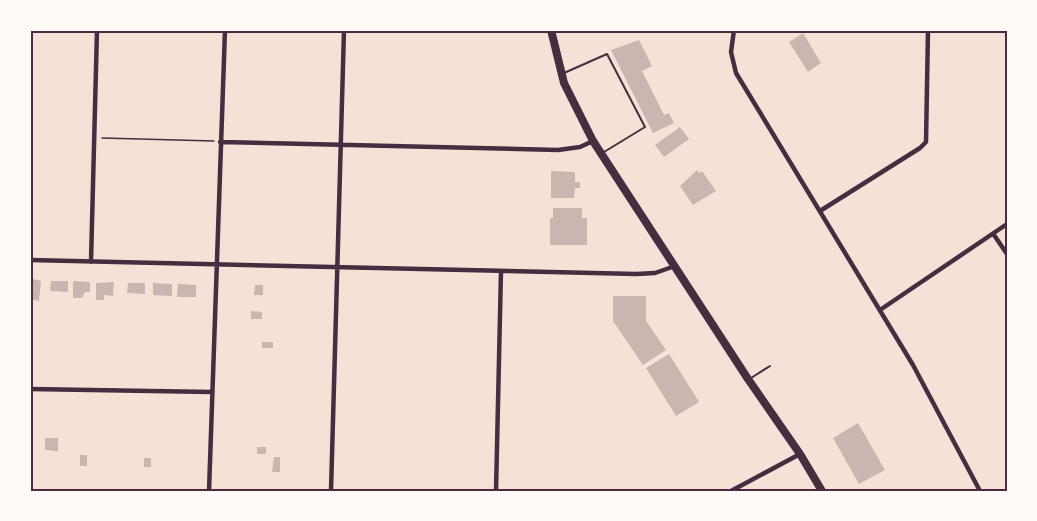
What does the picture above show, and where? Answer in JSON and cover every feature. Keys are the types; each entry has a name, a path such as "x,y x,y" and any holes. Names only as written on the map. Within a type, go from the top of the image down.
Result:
{"main road":[{"path":"551,30 561,73 572,103 593,141 748,379 800,454 822,491"}],"street":[{"path":"92,262 97,30"},
{"path":"209,491 225,30"},
{"path":"331,491 344,30"},
{"path":"734,30 730,52 736,73 923,382 980,491"},
{"path":"820,211 926,142 928,30"},
{"path":"220,142 558,150 580,147 593,141"},
{"path":"880,310 1007,224"},
{"path":"994,234 1007,254"},
{"path":"30,260 646,274 665,271 675,266"},
{"path":"496,491 501,271"},
{"path":"30,389 212,392"},
{"path":"731,491 800,454"}],"lane":[{"path":"561,73 607,54 645,127 601,153"},
{"path":"748,379 770,366"}],"path":[{"path":"101,138 220,142"}],"building":[{"path":"803,33 821,63 808,72 789,42"},
{"path":"639,40 652,66 642,71 664,115 669,113 674,123 653,133 611,50"},
{"path":"680,127 689,139 664,157 655,145"},
{"path":"697,170 699,173 702,171 716,191 693,205 680,186"},
{"path":"551,171 575,172 575,182 580,182 580,188 575,188 574,198 551,198"},
{"path":"553,208 582,208 582,218 587,218 587,245 550,245 550,218 553,218"},
{"path":"30,278 41,281 39,301 30,299"},
{"path":"51,281 68,281 68,292 50,291"},
{"path":"73,281 90,282 90,292 85,292 82,298 73,298"},
{"path":"114,282 113,296 104,295 104,300 96,300 96,283"},
{"path":"128,283 145,283 145,294 127,293"},
{"path":"153,283 172,284 172,296 153,295"},
{"path":"178,284 196,285 196,297 177,297"},
{"path":"255,285 263,285 263,295 254,295"},
{"path":"613,296 646,296 646,321 666,350 643,365 613,321"},
{"path":"251,311 262,312 262,319 251,319"},
{"path":"262,342 273,342 273,348 262,348"},
{"path":"669,354 699,402 676,416 646,368"},
{"path":"858,423 885,470 859,484 833,438"},
{"path":"45,438 58,438 58,451 45,450"},
{"path":"257,447 266,447 266,454 257,454"},
{"path":"80,455 87,455 87,466 80,466"},
{"path":"274,457 280,457 280,472 272,472"},
{"path":"144,458 151,458 151,467 144,467"}]}
